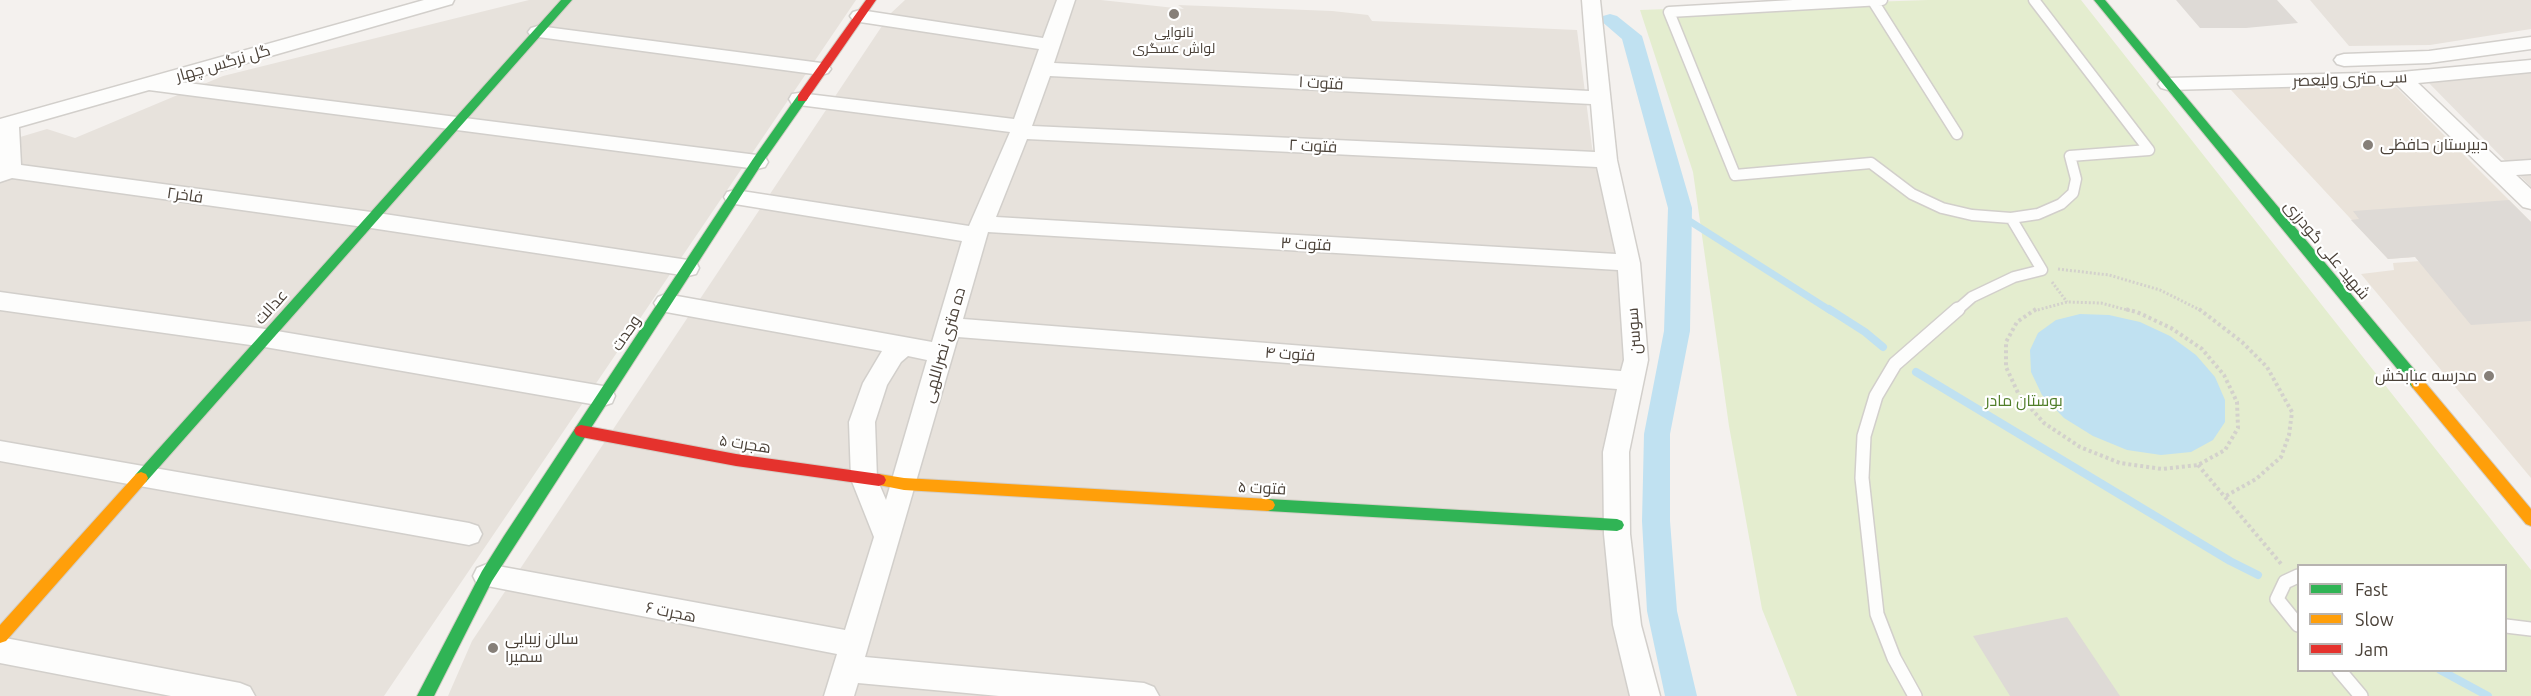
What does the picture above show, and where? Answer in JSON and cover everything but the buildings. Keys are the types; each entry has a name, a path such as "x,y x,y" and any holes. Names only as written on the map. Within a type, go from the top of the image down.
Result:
{"street":[{"name":"گل نرگس چهار","path":"4,125 445,0"},
{"name":"عدالت","path":"0,636 567,0"},
{"name":"وحدت","path":"425,696 487,576 757,162 871,0"},
{"name":"ده متری نصراللهی","path":"840,696 904,484 948,327 979,230 1020,130 1066,0"},
{"name":"سوسن","path":"1591,0 1606,160 1629,263 1636,360 1616,452 1617,525 1627,625 1645,696"},
{"name":"شهید علی گودرزی","path":"2099,0 2531,520"},
{"path":"860,16 1050,45"},
{"path":"538,32 821,69"},
{"path":"2344,60 2429,57 2531,43"},
{"name":"سی متری ولیعصر","path":"2168,84 2401,78 2531,66"},
{"name":"فتوت ۱","path":"1041,69 1600,98"},
{"path":"2401,78 2531,202"},
{"path":"149,84 757,162"},
{"name":"فتوت ۲","path":"800,99 1020,130 1606,160"},
{"path":"4,125 6,173"},
{"path":"2497,169 2531,167"},
{"name":"فاخر۲","path":"6,173 371,220 688,268"},
{"name":"فتوت ۳","path":"735,197 979,230 1629,263"},
{"path":"0,301 265,338 603,396"},
{"path":"666,303 941,353"},
{"name":"فتوت ۴","path":"948,327 1632,381"},
{"path":"888,537 864,479 862,422 875,383 892,356 903,346"},
{"name":"هجرت ۵","path":"581,431 736,460 904,484"},
{"path":"0,451 141,478 469,534"},
{"name":"فتوت ۵","path":"904,484 1617,525"},
{"name":"هجرت ۶","path":"487,576 688,616 851,657 1144,696"},
{"path":"0,650 240,696"}],"lane":[{"path":"1874,0 1957,134"},
{"path":"1882,0 1669,12 1735,175 1871,163 1911,194 1942,208 1993,218 2011,218 2038,214 2061,204 2073,193 2076,179 2070,156 2149,150 2034,0"},
{"path":"1916,696 1894,658 1877,614 1870,570 1862,478 1864,436 1876,396 1895,364 1972,297 2014,277 2042,270 2011,218"},
{"path":"2296,577 2285,582 2277,599 2297,624"},
{"path":"2507,626 2531,629"},
{"path":"2341,672 2361,696"}],"path":[{"path":"2042,270 2065,269 2109,275 2160,290 2201,310 2242,342 2267,367 2292,412 2289,435 2281,457 2256,479 2224,497"},
{"path":"2042,270 2067,302"},
{"path":"2067,302 2101,303 2137,312 2171,328 2202,349 2224,375 2237,402 2238,428 2225,450 2198,465 2162,469 2120,463 2080,447 2044,423 2019,395 2006,367 2006,342 2017,322 2038,308 2067,302"},
{"path":"2198,465 2296,577"}],"shaded area":[{"path":"529,0 856,0 384,696 0,696 0,143 47,129 75,138 223,76"},
{"path":"905,0 1101,0 1184,9 1178,5 1332,11 1368,15 1372,21 1577,30 1592,147 1616,248 1624,363 1631,696 448,696 472,641 890,14"},
{"path":"2310,0 2531,0 2531,29 2430,45 2349,46"},
{"path":"2531,71 2531,187 2425,79"},
{"name":"دبیرستان حافظی","path":"2391,82 2531,222 2531,248 2388,259 2231,90"},
{"name":"مدرسه عبابخش","path":"2531,253 2531,478 2361,274 2394,270 2393,263"}],"green space":[{"name":"بوستان مادر","path":"1928,0 2081,0 2531,570 2531,696 1797,696 1762,609 1729,426 1693,172 1640,10"}],"water":[{"path":"2080,314 2109,315 2140,322 2170,336 2196,355 2215,377 2225,400 2225,422 2213,440 2191,452 2161,455 2127,450 2093,436 2064,418 2042,395 2031,372 2030,350 2038,333 2056,320"}],"waterway":[{"path":"1610,20 1632,36 1680,208 1677,331 1657,434 1656,521 1662,611 1681,696"},
{"path":"1680,215 1831,311"},
{"path":"1829,309 1865,332 1883,347"},
{"path":"1916,372 2230,561 2258,575"},
{"path":"2444,672 2488,696"}],"traffic: fast":[{"path":"141,478 567,0"},
{"path":"2099,0 2418,384"},
{"path":"425,696 487,576 509,541 757,162 802,98"},
{"path":"1268,505 1617,525"}],"traffic: slow":[{"path":"2418,384 2531,520"},
{"path":"0,636 141,478"},
{"path":"879,480 904,484 1268,505"}],"traffic: jam":[{"path":"802,98 871,0"},
{"path":"581,431 736,460 879,480"}],"place":[{"name":"نانوایی لواش عسگری","path":"1174,14"},
{"name":"دبیرستان حافظی","path":"2368,145"},
{"name":"مدرسه عبابخش","path":"2489,376"},
{"name":"سالن زیبایی سمیرا","path":"493,648"}]}
